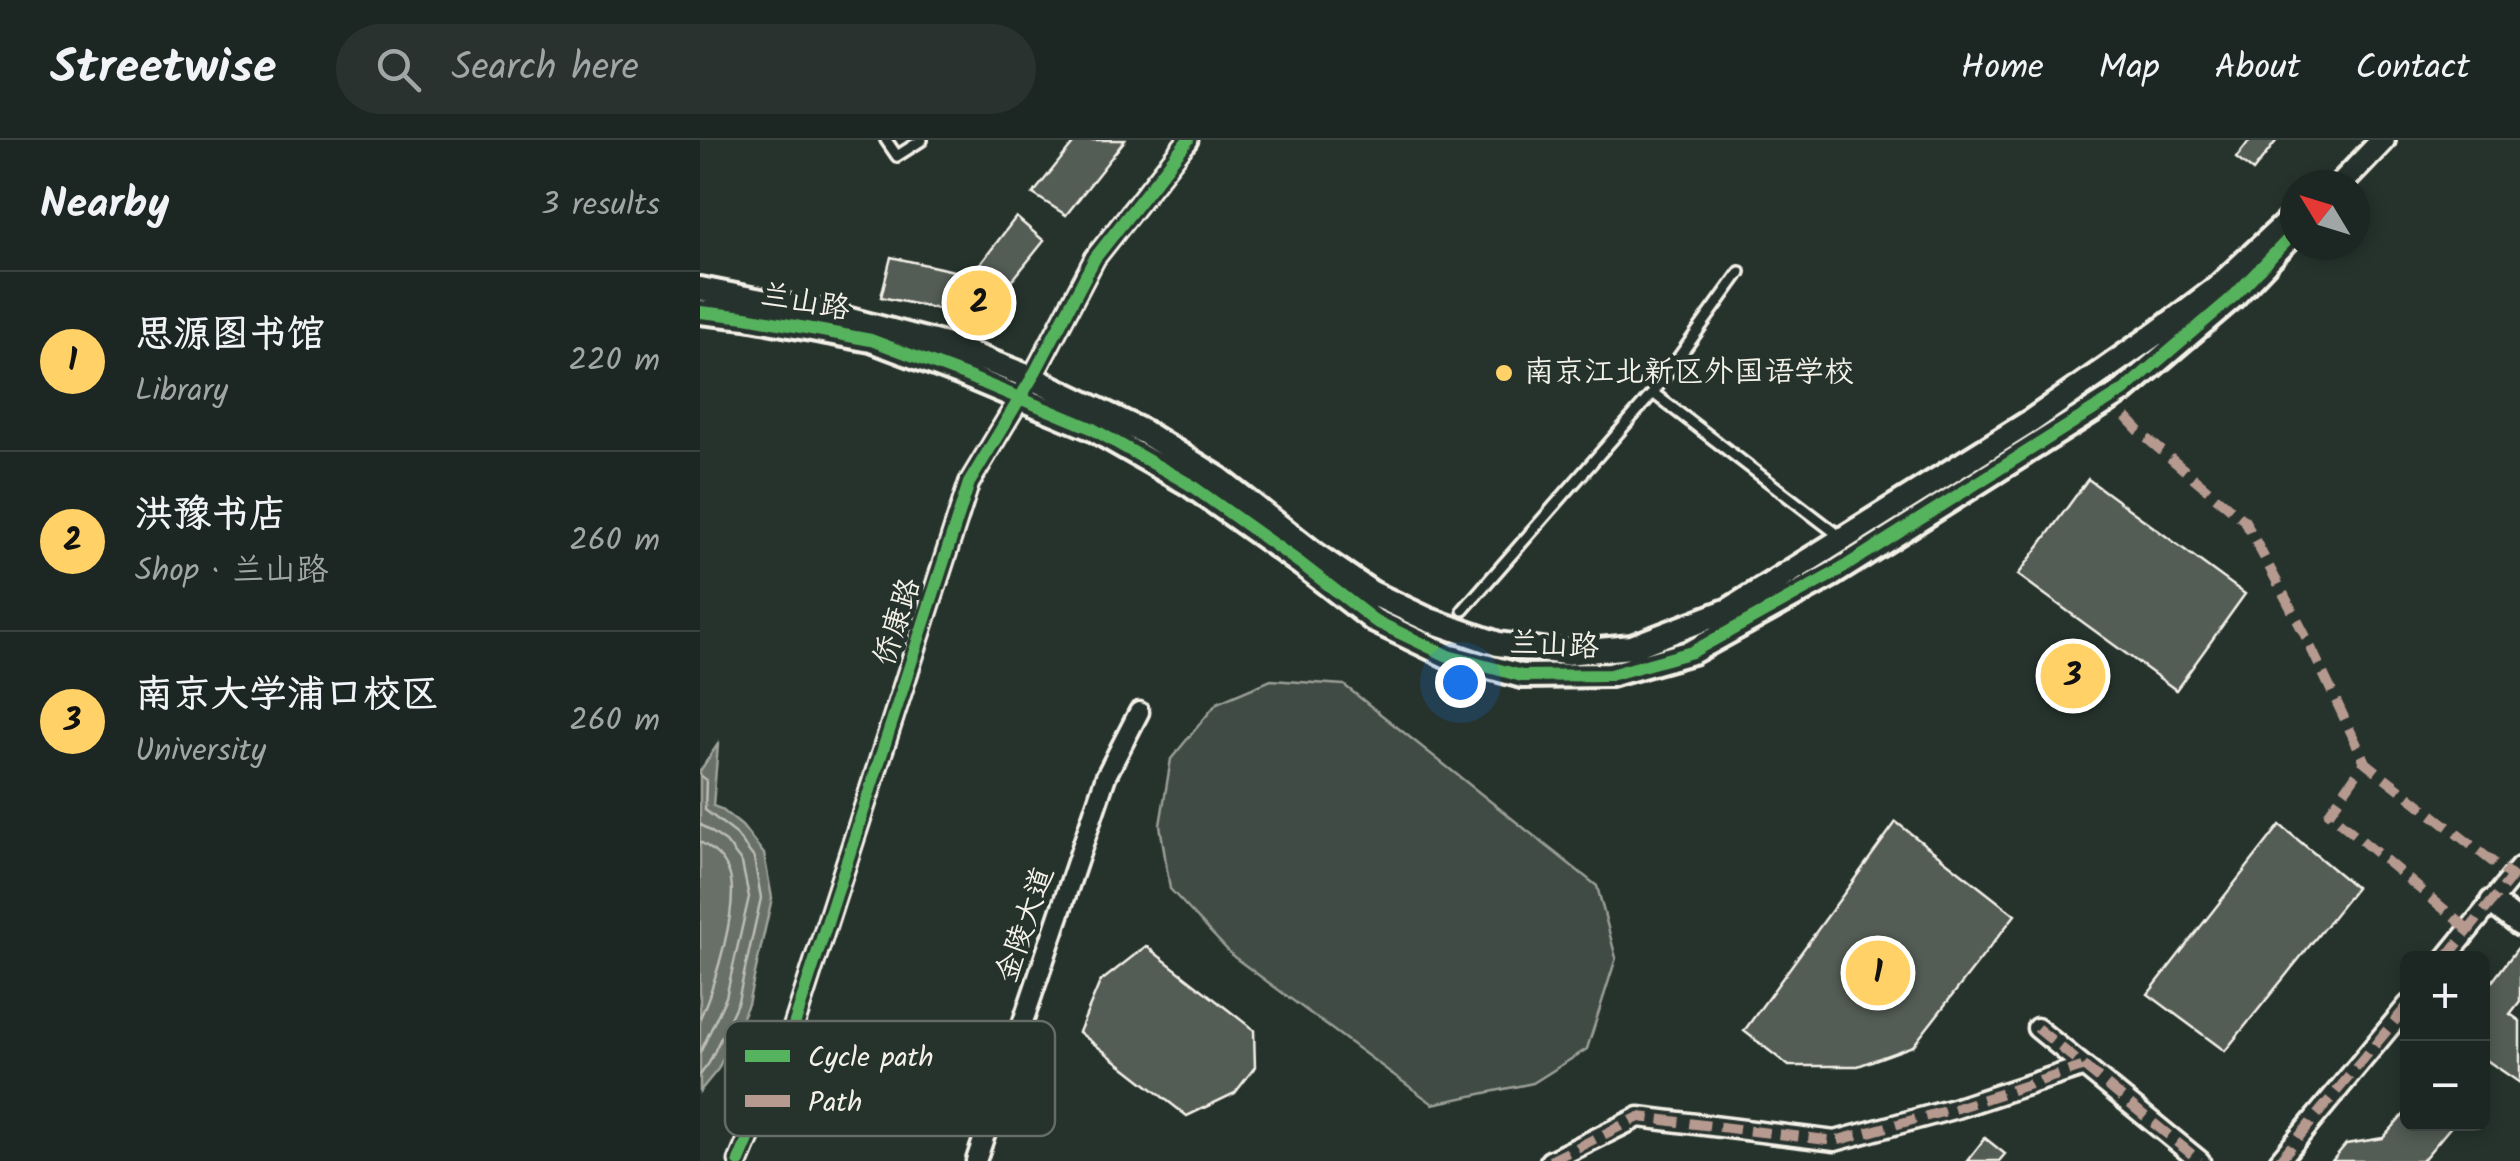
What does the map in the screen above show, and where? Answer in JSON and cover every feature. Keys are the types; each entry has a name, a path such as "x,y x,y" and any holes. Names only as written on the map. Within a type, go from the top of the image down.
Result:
{"street":[{"name":"侨康路","path":"795,1021 968,483 1026,388 1096,258 1188,140"},
{"path":"2337,170 2366,140"},
{"path":"2355,170 2384,140"},
{"name":"兰山路","path":"700,312 871,340 1026,388 1144,432 1218,478 1372,593 1429,620 1498,644 1565,652 1632,647 1729,610 2031,421 2218,286 2280,228"},
{"name":"兰山路","path":"700,289 826,314 952,347 1189,484 1374,621 1448,656 1522,676 1610,675 1692,652 1834,574 2123,391 2234,296 2280,248"},
{"name":"金陵大道","path":"1023,1021 1106,776 1140,712"},
{"path":"2452,951 2520,867"},
{"path":"2492,902 2520,924"},
{"path":"2279,1161 2400,1015"},
{"path":"2037,1028 2200,1161"},
{"path":"1550,1161 1638,1117 1835,1141 1957,1108 2082,1067"},
{"name":"侨康路","path":"739,1161 750,1136"},
{"name":"金陵大道","path":"976,1161 984,1136"}],"lane":[{"path":"886,140 897,156 922,140"},
{"path":"1463,610 1652,393 1740,272"},
{"path":"1652,393 1843,539"}],"shaded area":[{"path":"1271,680 1344,685 1597,886 1616,958 1587,1049 1533,1083 1433,1104 1234,957 1170,889 1160,825 1171,759 1217,703"}],"water":[{"path":"718,744 713,806 742,826 764,854 772,898 748,1004 740,1021 725,1021 725,1054 700,1091 700,771"}],"building":[{"path":"1076,140 1125,140 1066,215 1033,194"},
{"path":"2250,140 2277,140 2253,171 2236,158"},
{"path":"1016,217 1044,241 982,318 881,297 891,257 972,275"},
{"path":"2088,479 2245,594 2176,690 2018,575"},
{"path":"1896,822 2015,915 1913,1046 1858,1066 1789,1066 1744,1031"},
{"path":"2280,825 2356,888 2225,1051 2148,994"},
{"path":"2520,945 2520,1001 2510,1014 2520,1021 2520,1083 2490,1062 2490,984"},
{"path":"1146,946 1254,1030 1255,1067 1235,1093 1187,1116 1079,1032 1100,982"},
{"path":"2400,1119 2400,1131 2447,1131 2422,1161 2332,1161 2346,1144 2383,1138"},
{"path":"1985,1138 2005,1154 1999,1161 1967,1161"}],"marked path":[{"path":"2126,417 2245,521 2365,762"},
{"path":"2469,930 2329,813 2365,762 2512,877"},
{"path":"2452,951 2520,867"},
{"path":"2279,1161 2400,1015"},
{"path":"2037,1028 2200,1161"},
{"path":"1550,1161 1639,1117 1835,1141 1957,1108 2082,1067"}],"cycle path":[{"path":"795,1021 969,483 1032,378 1095,258 1188,140"},
{"path":"700,312 871,340 1091,428 1189,484 1375,621 1448,656 1522,676 1610,675 1692,652 1833,574 2123,391 2234,296 2280,248"},
{"path":"739,1161 750,1136"}],"place":[{"name":"洪豫书店","path":"979,303"},
{"name":"南京江北新区外国语学校","path":"1504,373"},
{"name":"南京大学浦口校区","path":"2073,676"},
{"name":"思源图书馆","path":"1878,973"}]}
